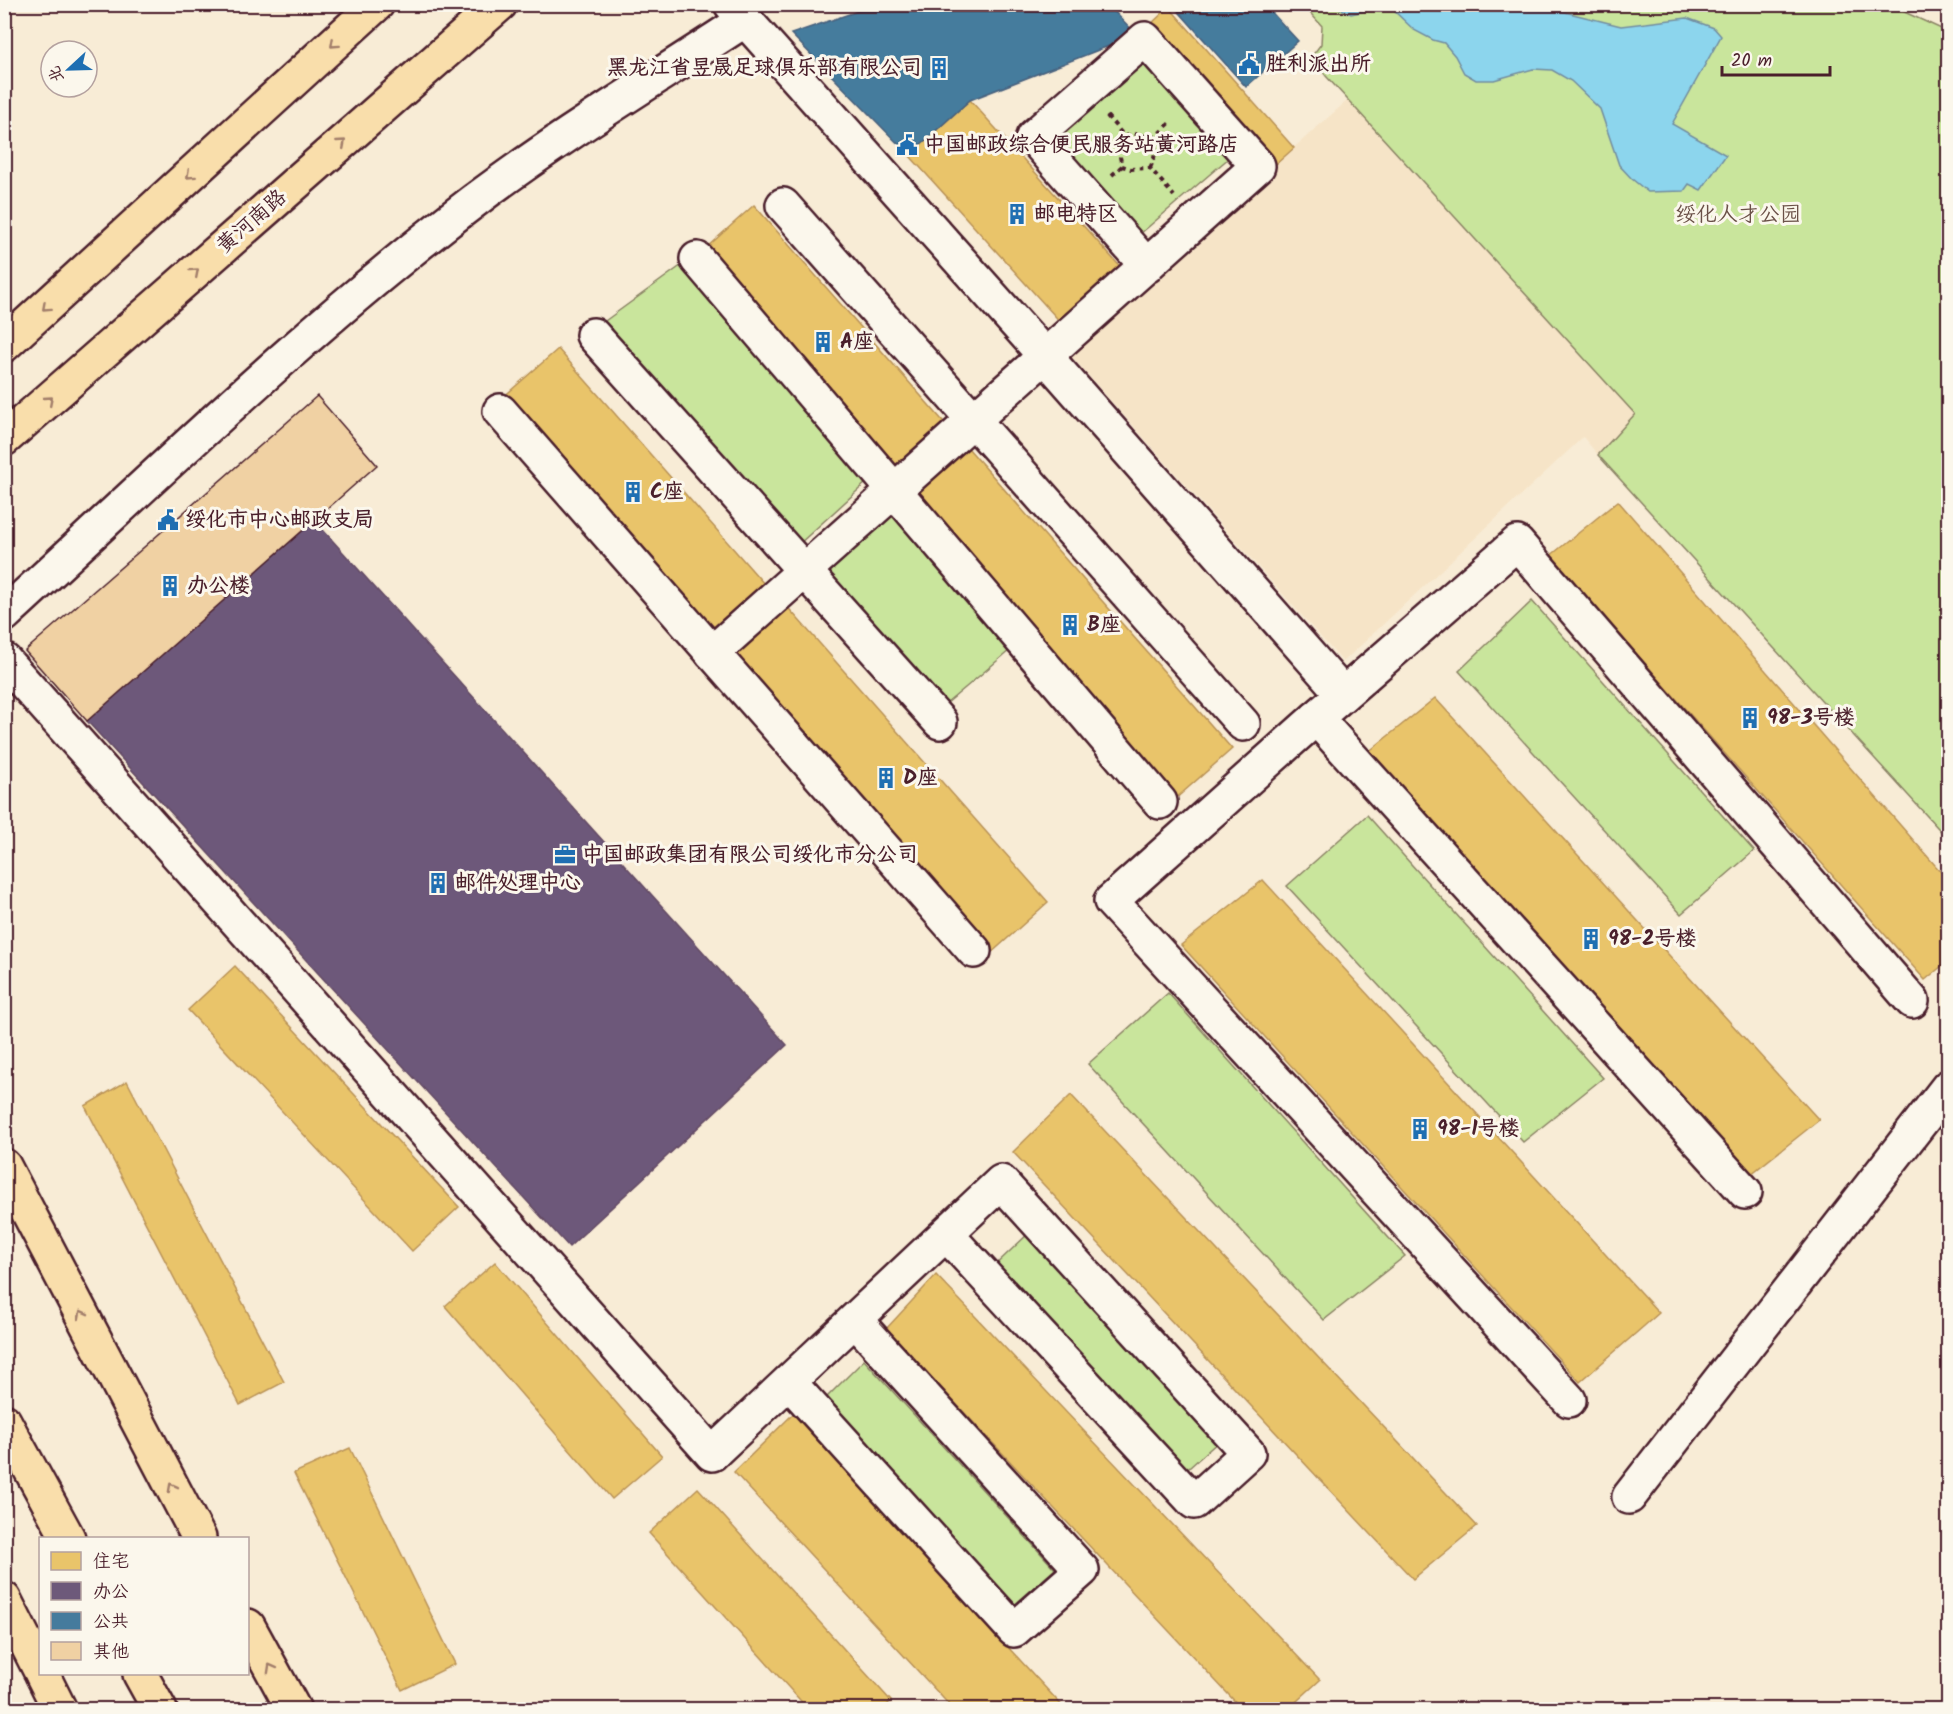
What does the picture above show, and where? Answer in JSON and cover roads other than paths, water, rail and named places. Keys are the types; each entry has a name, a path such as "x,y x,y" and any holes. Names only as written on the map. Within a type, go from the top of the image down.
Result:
{"main road":[{"path":"4,345 377,4"},
{"name":"黄河南路","path":"4,439 500,4"},
{"path":"4,1166 198,1537"},
{"path":"4,1421 67,1537"},
{"path":"4,1599 39,1668"},
{"path":"249,1628 294,1710"},
{"path":"42,1675 60,1710"},
{"path":"141,1675 160,1710"}],"street":[{"path":"4,615 346,303 476,200 738,13 1343,694"},
{"path":"712,653 893,489 1147,266 1258,166 1145,39 1033,137 1147,266"},
{"path":"783,205 1243,724"},
{"path":"697,259 1160,802"},
{"path":"593,335 940,722"},
{"path":"500,411 974,951"},
{"path":"1569,1400 1111,901 1516,543 1912,1001"},
{"path":"4,660 712,1454 1000,1182 1248,1454 1194,1502 946,1234"},
{"path":"1316,718 1745,1192"},
{"path":"1629,1497 1948,1087"},
{"path":"789,1382 1014,1630 1083,1570 855,1320"}],"water":[{"path":"1333,5 1537,5 1621,26 1687,18 1714,28 1721,36 1672,124 1726,155 1701,190 1689,184 1684,191 1648,192 1619,165 1600,109 1571,81 1552,70 1533,69 1494,80 1476,80 1464,73 1455,56 1444,43 1414,30 1393,10 1383,7 1351,14"}],"place":[{"name":"胜利派出所","path":"1249,64"},
{"name":"黑龙江省昱晟足球俱乐部有限公司","path":"939,68"},
{"name":"中国邮政综合便民服务站黄河路店","path":"907,145"},
{"name":"邮电特区","path":"1017,214"},
{"name":"A座","path":"823,342"},
{"name":"C座","path":"633,492"},
{"name":"绥化市中心邮政支局","path":"168,520"},
{"name":"办公楼","path":"170,586"},
{"name":"B座","path":"1070,625"},
{"name":"98-3号楼","path":"1750,718"},
{"name":"D座","path":"886,778"},
{"name":"中国邮政集团有限公司绥化市分公司","path":"565,855"},
{"name":"邮件处理中心","path":"438,883"},
{"name":"98-2号楼","path":"1591,939"},
{"name":"98-1号楼","path":"1420,1129"}],"park label":[{"name":"绥化人才公园","path":"1738,215"}]}
